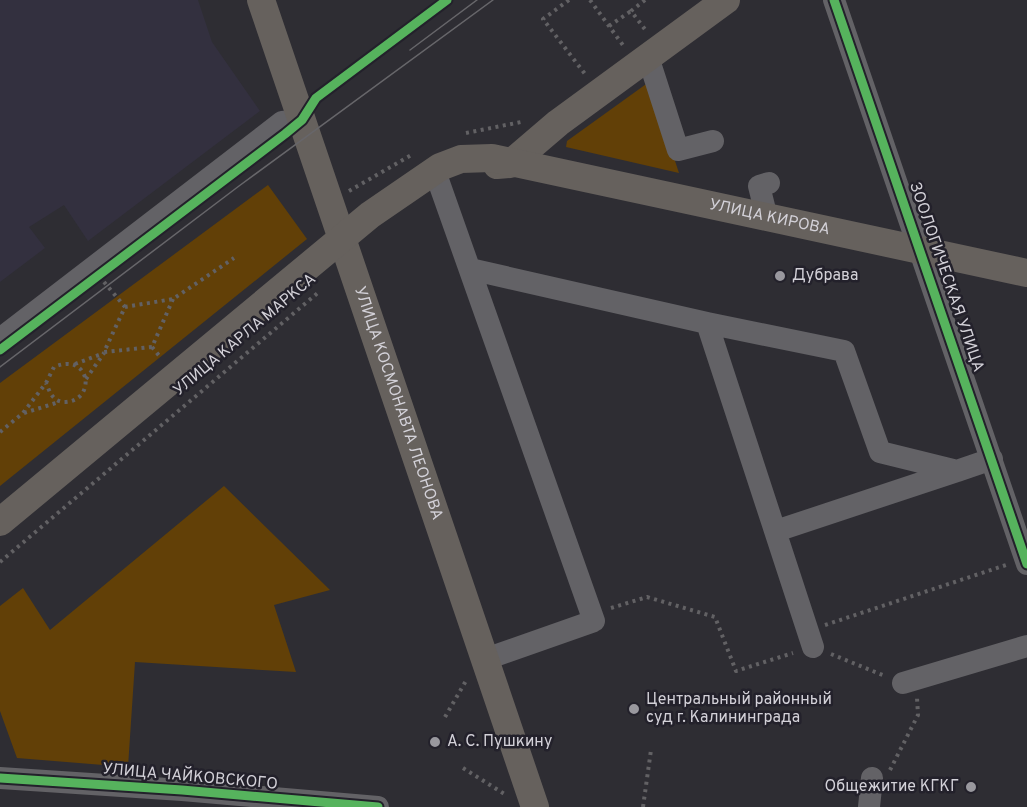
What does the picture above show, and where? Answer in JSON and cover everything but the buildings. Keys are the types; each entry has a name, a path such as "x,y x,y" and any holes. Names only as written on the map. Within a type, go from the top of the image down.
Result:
{"main road":[{"name":"УЛИЦА КОСМОНАВТА ЛЕОНОВА","path":"261,0 346,244 475,669 536,807"},
{"path":"510,164 644,51 726,0"},
{"name":"УЛИЦА КАРЛА МАРКСА","path":"0,522 307,264 346,244 370,215 440,167 461,159 492,158 510,164"},
{"name":"УЛИЦА КИРОВА","path":"510,164 1027,273"},
{"name":"УЛИЦА КАРЛА МАРКСА","path":"0,544 346,244 438,180 465,168 510,164"}],"street":[{"name":"ЗООЛОГИЧЕСКАЯ УЛИЦА","path":"834,0 992,459 1018,564"},
{"path":"644,51 678,150 713,141"},
{"path":"0,339 94,265 300,113"},
{"path":"438,180 594,621 475,669"},
{"path":"767,218 759,186 770,183"},
{"path":"470,269 707,323 844,351 880,452 957,471"},
{"path":"707,323 811,639"},
{"path":"776,531 992,459"},
{"path":"909,681 1027,646"},
{"name":"УЛИЦА ЧАЙКОВСКОГО","path":"0,778 182,798 378,807"},
{"path":"869,807 872,778"}],"path":[{"path":"300,113 447,0"},
{"path":"569,0 543,19 585,75"},
{"path":"590,0 609,27 644,51"},
{"path":"609,27 645,0"},
{"path":"631,11 644,51"},
{"path":"463,134 532,120"},
{"path":"333,207 348,192 420,150"},
{"path":"125,307 173,299 234,258"},
{"path":"94,265 102,281 125,307"},
{"path":"0,562 324,287"},
{"path":"152,347 173,299"},
{"path":"23,413 59,402 73,402 83,394 86,379 104,352 125,307"},
{"path":"0,432 23,413 54,367 63,363 74,364 104,352 152,347"},
{"path":"152,347 164,361"},
{"path":"74,364 82,370 86,379"},
{"path":"46,382 51,396 59,402"},
{"path":"591,614 647,597 715,617 736,671 811,639 1018,564"},
{"path":"811,639 909,681 918,715 888,775 872,778"},
{"path":"445,717 475,669"},
{"path":"643,807 651,750"},
{"path":"463,768 507,795"}],"shaded area":[{"path":"0,0 198,0 212,42 260,111 88,241 64,205 29,227 45,248 0,282"},
{"path":"649,82 679,173 566,147 567,141"},
{"path":"268,185 307,239 0,486 0,383"},
{"path":"224,486 330,590 274,605 296,672 135,662 128,767 17,758 0,711 0,606 23,588 50,630"}],"tram line":[{"path":"410,50 477,0"},
{"path":"0,367 239,186 493,0"}],"cycle path":[{"path":"0,350 285,134 302,120 316,98 447,0"},
{"path":"834,0 1027,564"},
{"path":"0,778 182,790 378,807"}],"place":[{"name":"Дубрава","path":"780,276"},
{"name":"Центральный районный суд г. Калининграда","path":"634,709"},
{"name":"А. С. Пушкину","path":"435,742"},
{"name":"Общежитие КГКГ","path":"971,787"}]}
